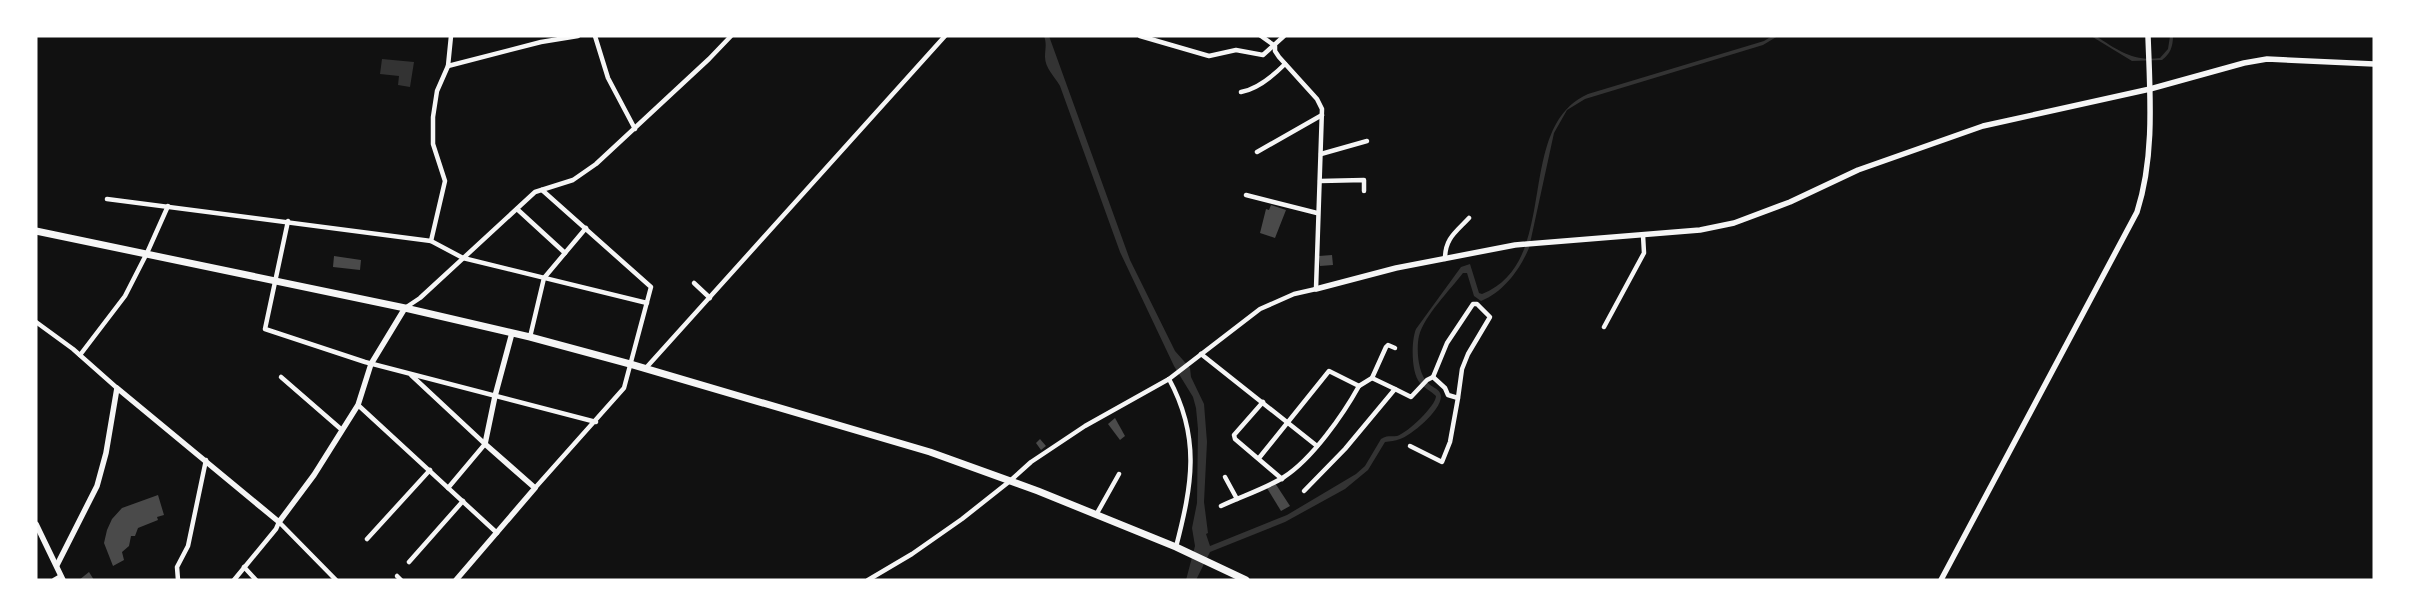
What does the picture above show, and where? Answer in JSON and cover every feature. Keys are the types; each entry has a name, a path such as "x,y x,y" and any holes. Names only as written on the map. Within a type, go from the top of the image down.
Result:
{"main road":[{"path":"36,231 405,308 530,337 630,364 930,452 1176,547 1246,580"}],"street":[{"path":"431,241 445,181 432,144 434,117 437,91 448,66 451,36"},
{"path":"448,66 541,42 578,36"},
{"path":"595,36 608,78 635,129"},
{"path":"234,580 276,529 279,522 314,475 358,405 371,364 405,308 420,298 535,192 573,180 596,164 731,36"},
{"path":"645,369 945,36"},
{"path":"1140,36 1210,56 1236,50 1263,55 1284,36"},
{"path":"1261,36 1275,46 1275,51 1285,64 1317,99 1322,115 1317,213 1316,289"},
{"path":"1941,580 2138,212 2144,189 2148,160 2150,90 2148,36"},
{"path":"868,580 912,554 948,529 1010,482 1031,462 1085,426 1168,379 1245,319 1266,306 1294,294 1396,268 1515,245 1700,230 1734,223 1790,202 1858,170 1983,126 2150,90 2215,70 2267,59 2374,64"},
{"path":"1241,92 1247,91 1274,75 1285,64"},
{"path":"1258,152 1322,115"},
{"path":"1321,154 1367,141"},
{"path":"1320,180 1364,180 1364,191"},
{"path":"456,580 624,388 652,287 542,190"},
{"path":"1246,195 1317,213"},
{"path":"107,199 431,241 463,258 647,304"},
{"path":"80,355 125,296 168,206"},
{"path":"517,209 565,252"},
{"path":"1445,259 1445,246 1448,240 1469,218"},
{"path":"288,221 265,329 371,364 596,422"},
{"path":"530,337 544,278 586,228"},
{"path":"1604,327 1644,253 1643,235"},
{"path":"694,283 710,298"},
{"path":"1372,378 1411,397 1427,380 1433,377 1447,343 1473,304 1476,304 1490,317 1468,354 1462,369 1450,442 1442,462 1410,446"},
{"path":"36,322 80,355 279,522 336,580"},
{"path":"448,488 485,444 495,396 512,333"},
{"path":"1222,506 1282,478 1317,446 1350,403 1359,386 1372,378 1386,347 1388,345 1394,348"},
{"path":"1201,354 1317,446"},
{"path":"1258,458 1329,371 1359,386"},
{"path":"409,373 535,488"},
{"path":"281,377 342,430"},
{"path":"1433,377 1445,388 1448,395 1458,398"},
{"path":"1168,379 1180,400 1190,430 1187,507 1176,547"},
{"path":"57,565 97,486 106,453 117,388"},
{"path":"1304,491 1345,449 1395,389"},
{"path":"1263,402 1234,435 1235,439 1282,478"},
{"path":"358,405 497,533"},
{"path":"178,580 177,566 188,546 206,460"},
{"path":"367,539 430,470"},
{"path":"1096,515 1119,474"},
{"path":"1225,477 1237,499"},
{"path":"409,562 463,502"},
{"path":"36,524 62,578 54,580"},
{"path":"244,567 256,580"}],"shaded area":[{"path":"1044,36 1049,36 1130,260 1175,351 1190,368 1191,377 1204,404 1207,442 1204,502 1208,533 1206,534 1210,546 1287,515 1356,474 1365,466 1381,439 1402,434 1414,425 1431,406 1436,396 1420,383 1413,365 1414,334 1416,329 1461,267 1470,264 1479,293 1482,294 1507,278 1522,254 1531,226 1542,164 1551,135 1565,111 1588,94 1764,41 1772,36 1778,36 1763,45 1585,99 1567,110 1554,133 1529,248 1516,272 1497,292 1481,301 1474,296 1467,273 1463,273 1426,320 1422,328 1418,348 1420,368 1429,384 1438,390 1441,399 1427,420 1405,437 1385,442 1368,470 1345,489 1285,522 1210,552 1196,580 1186,580 1195,546 1192,528 1197,503 1198,429 1196,408 1193,397 1174,366 1120,252 1060,86 1045,61 1046,44"},
{"path":"2091,36 2096,36 2126,54 2151,59 2160,58 2168,49 2170,36 2173,36 2170,50 2162,60 2132,61"},
{"path":"382,59 414,62 410,87 398,85 399,76 380,74"}],"building":[{"path":"1271,205 1286,210 1275,238 1260,233 1266,209 1269,210"},
{"path":"1332,255 1333,265 1320,266 1319,256"},
{"path":"334,256 361,260 360,270 333,267"},
{"path":"1115,418 1125,436 1120,440 1108,424"},
{"path":"1040,439 1046,446 1041,450 1036,443"},
{"path":"1275,483 1290,506 1281,511 1267,488"},
{"path":"158,495 164,515 157,517 158,520 138,528 135,536 131,536 129,546 122,552 124,560 113,566 104,543 112,519 122,508"},
{"path":"89,572 94,580 79,580"}]}
